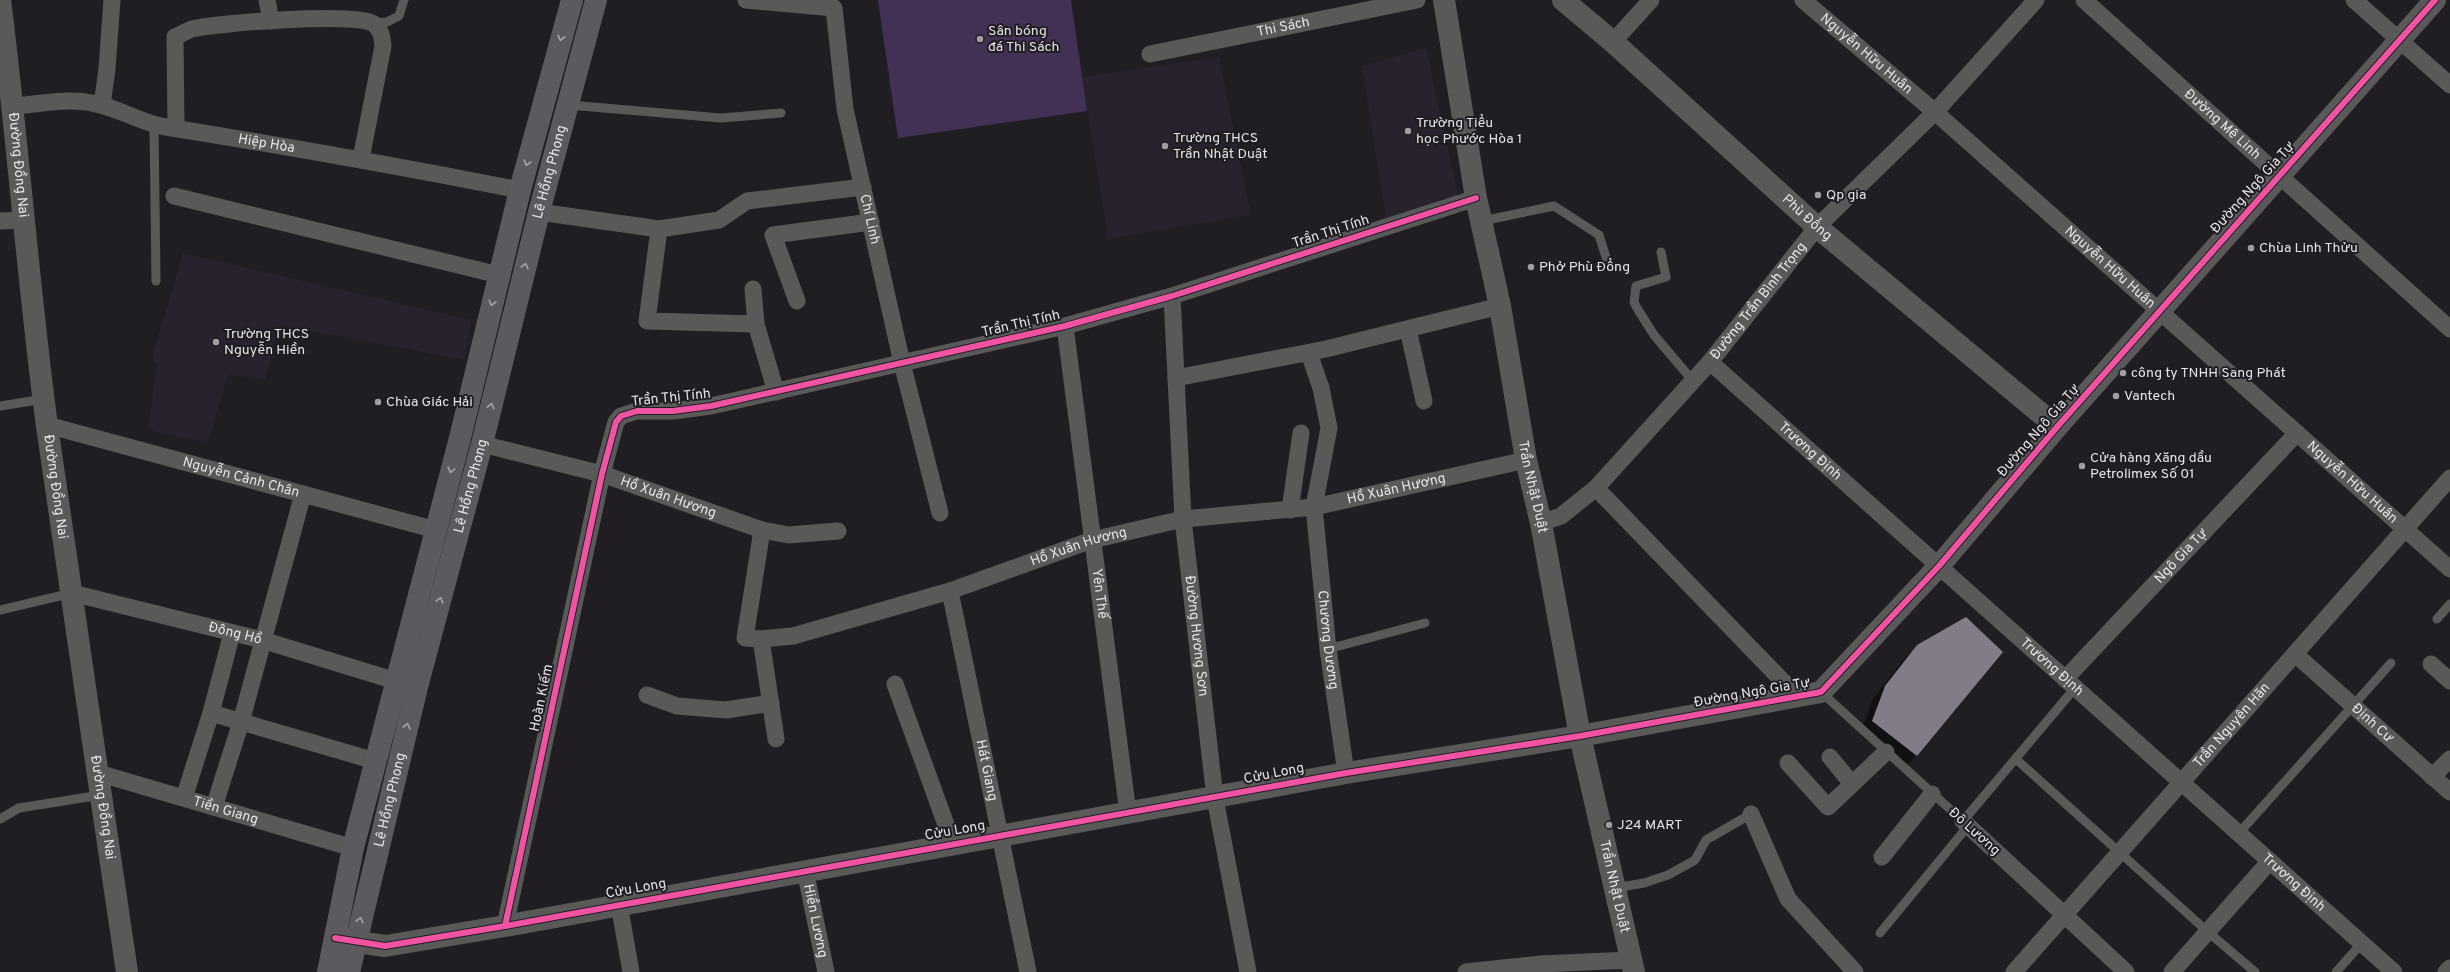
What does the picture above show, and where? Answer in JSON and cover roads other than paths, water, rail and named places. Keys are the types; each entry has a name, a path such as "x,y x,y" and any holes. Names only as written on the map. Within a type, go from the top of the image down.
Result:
{"main road":[{"name":"Lê Hồng Phong","path":"349,972 345,940 352,848 460,438 520,190 572,0"},
{"name":"Lê Hồng Phong","path":"328,972 345,940 404,738 482,444 539,212 596,0"},
{"path":"460,438 482,444"},
{"path":"437,523 461,522"}],"street":[{"name":"Đường Đồng Nai","path":"0,0 14,106 23,220 47,425 127,972"},
{"path":"102,105 107,69 112,0"},
{"path":"268,0 271,21"},
{"name":"Chí Linh","path":"746,0 833,4 845,108 902,363 940,513"},
{"name":"Thi Sách","path":"1150,54 1417,0"},
{"name":"Trần Nhật Duật","path":"1444,0 1476,198 1500,306 1526,460 1541,523 1580,736 1632,966"},
{"name":"Phù Đổng","path":"1563,0 1613,42 1817,227 2057,427"},
{"path":"1613,42 1651,0"},
{"name":"Nguyễn Hữu Huân","path":"1803,0 1935,112 2450,568"},
{"name":"Đường Trần Bình Trọng","path":"1541,523 1560,516 1596,488 1710,362 1817,227 1935,112 2036,0"},
{"name":"Đường Mê Linh","path":"2084,0 2450,329"},
{"path":"2354,0 2450,85"},
{"name":"Đường Ngô Gia Tự","path":"1580,736 1820,692 1939,566 2057,427 2435,0"},
{"path":"176,128 175,37 191,30 271,21 346,19 373,23 379,28 383,46 361,159"},
{"name":"Hiệp Hòa","path":"14,106 71,102 102,105 154,125 361,159 520,190"},
{"path":"539,212 659,229 719,220 747,201 863,187"},
{"path":"174,196 499,275"},
{"name":"Trần Thị Tính","path":"602,474 616,422 628,413 694,409 776,392 1065,326 1172,296 1476,198"},
{"path":"0,221 23,220"},
{"path":"797,300 773,235 871,222"},
{"path":"659,229 647,321 756,324"},
{"path":"753,289 756,324 776,392"},
{"name":"Đường Hương Sơn","path":"1172,296 1183,519 1215,798 1248,972"},
{"path":"1176,378 1309,353 1500,306"},
{"name":"Yên Thế","path":"1065,326 1128,813"},
{"path":"1408,329 1424,401"},
{"name":"Chương Dương","path":"1309,353 1321,388 1329,428 1314,507 1328,649 1346,773"},
{"name":"Trương Định","path":"1710,362 2394,972"},
{"name":"Nguyễn Cảnh Chân","path":"47,425 303,494 437,523"},
{"path":"1290,510 1302,433"},
{"name":"Ngô Gia Tự","path":"2070,683 2297,433"},
{"name":"Hồ Xuân Hương","path":"482,444 602,474 762,530 789,535 838,531"},
{"name":"Hồ Xuân Hương","path":"762,530 745,638 761,639 793,636 950,591 1092,540 1183,519 1314,507 1526,460"},
{"name":"Hoàn Kiếm","path":"505,926 602,474"},
{"name":"Trần Nguyên Hãn","path":"2014,972 2450,478"},
{"path":"1596,488 1798,697"},
{"path":"214,807 241,722 262,640 303,494"},
{"name":"Hát Giang","path":"950,591 1002,835 1028,972"},
{"name":"Đông Hồ","path":"72,593 262,640 396,681"},
{"path":"184,798 211,713 232,633"},
{"path":"761,639 776,739"},
{"name":"Định Cư","path":"2294,654 2450,792"},
{"path":"2431,664 2450,681"},
{"path":"895,684 953,844"},
{"path":"647,695 677,706 719,709 771,703"},
{"path":"211,713 375,761"},
{"name":"Cửu Long","path":"345,940 385,946 505,926 804,870 1215,798 1346,773 1580,736"},
{"path":"1788,763 1828,807 1886,752"},
{"path":"1830,757 1852,784"},
{"path":"2432,777 2450,759"},
{"name":"Tiền Giang","path":"98,773 352,848"},
{"path":"1882,857 1932,794"},
{"path":"1751,814 1788,899 1852,971"},
{"name":"Đô Lương","path":"1966,824 2064,915 2119,970"},
{"path":"2172,972 2270,861"},
{"name":"Hiền Lương","path":"804,870 826,972"},
{"path":"619,904 631,972"},
{"path":"1466,972 1541,964 1632,966"},
{"path":"2446,972 2450,968"}],"lane":[{"path":"373,23 387,22 399,16 404,0"},
{"path":"569,105 721,118 781,113"},
{"path":"154,125 156,281"},
{"path":"1482,220 1554,206 1599,235 1606,257"},
{"path":"1661,252 1666,277 1636,286 1634,302 1654,335 1693,380"},
{"path":"0,406 44,399"},
{"path":"0,610 72,593"},
{"path":"2437,619 2450,604"},
{"path":"1328,649 1425,623"},
{"path":"2239,833 2392,663"},
{"path":"1880,933 2017,760 2070,683"},
{"name":"Đô Lương","path":"1820,692 1966,824"},
{"path":"2017,760 2208,932 2256,972"},
{"path":"0,819 19,808 101,795"},
{"path":"1615,888 1644,883 1668,875 1695,860 1706,840 1751,814"},
{"path":"2336,972 2362,943"}],"place":[{"name":"Sân bóng đá Thi Sách","path":"980,39"},
{"name":"Trường Tiểu học Phước Hòa 1","path":"1408,131"},
{"name":"Trường THCS Trần Nhật Duật","path":"1165,146"},
{"name":"Qp gia","path":"1818,195"},
{"name":"Chùa Linh Thửu","path":"2251,248"},
{"name":"Phở Phù Đổng","path":"1531,267"},
{"name":"Trường THCS Nguyễn Hiền","path":"216,342"},
{"name":"công ty TNHH Sang Phát","path":"2123,373"},
{"name":"Vantech","path":"2116,396"},
{"name":"Chùa Giác Hải","path":"378,402"},
{"name":"Cửa hàng Xăng dầu Petrolimex Số 01","path":"2082,466"},
{"name":"J24 MART","path":"1609,825"}]}
